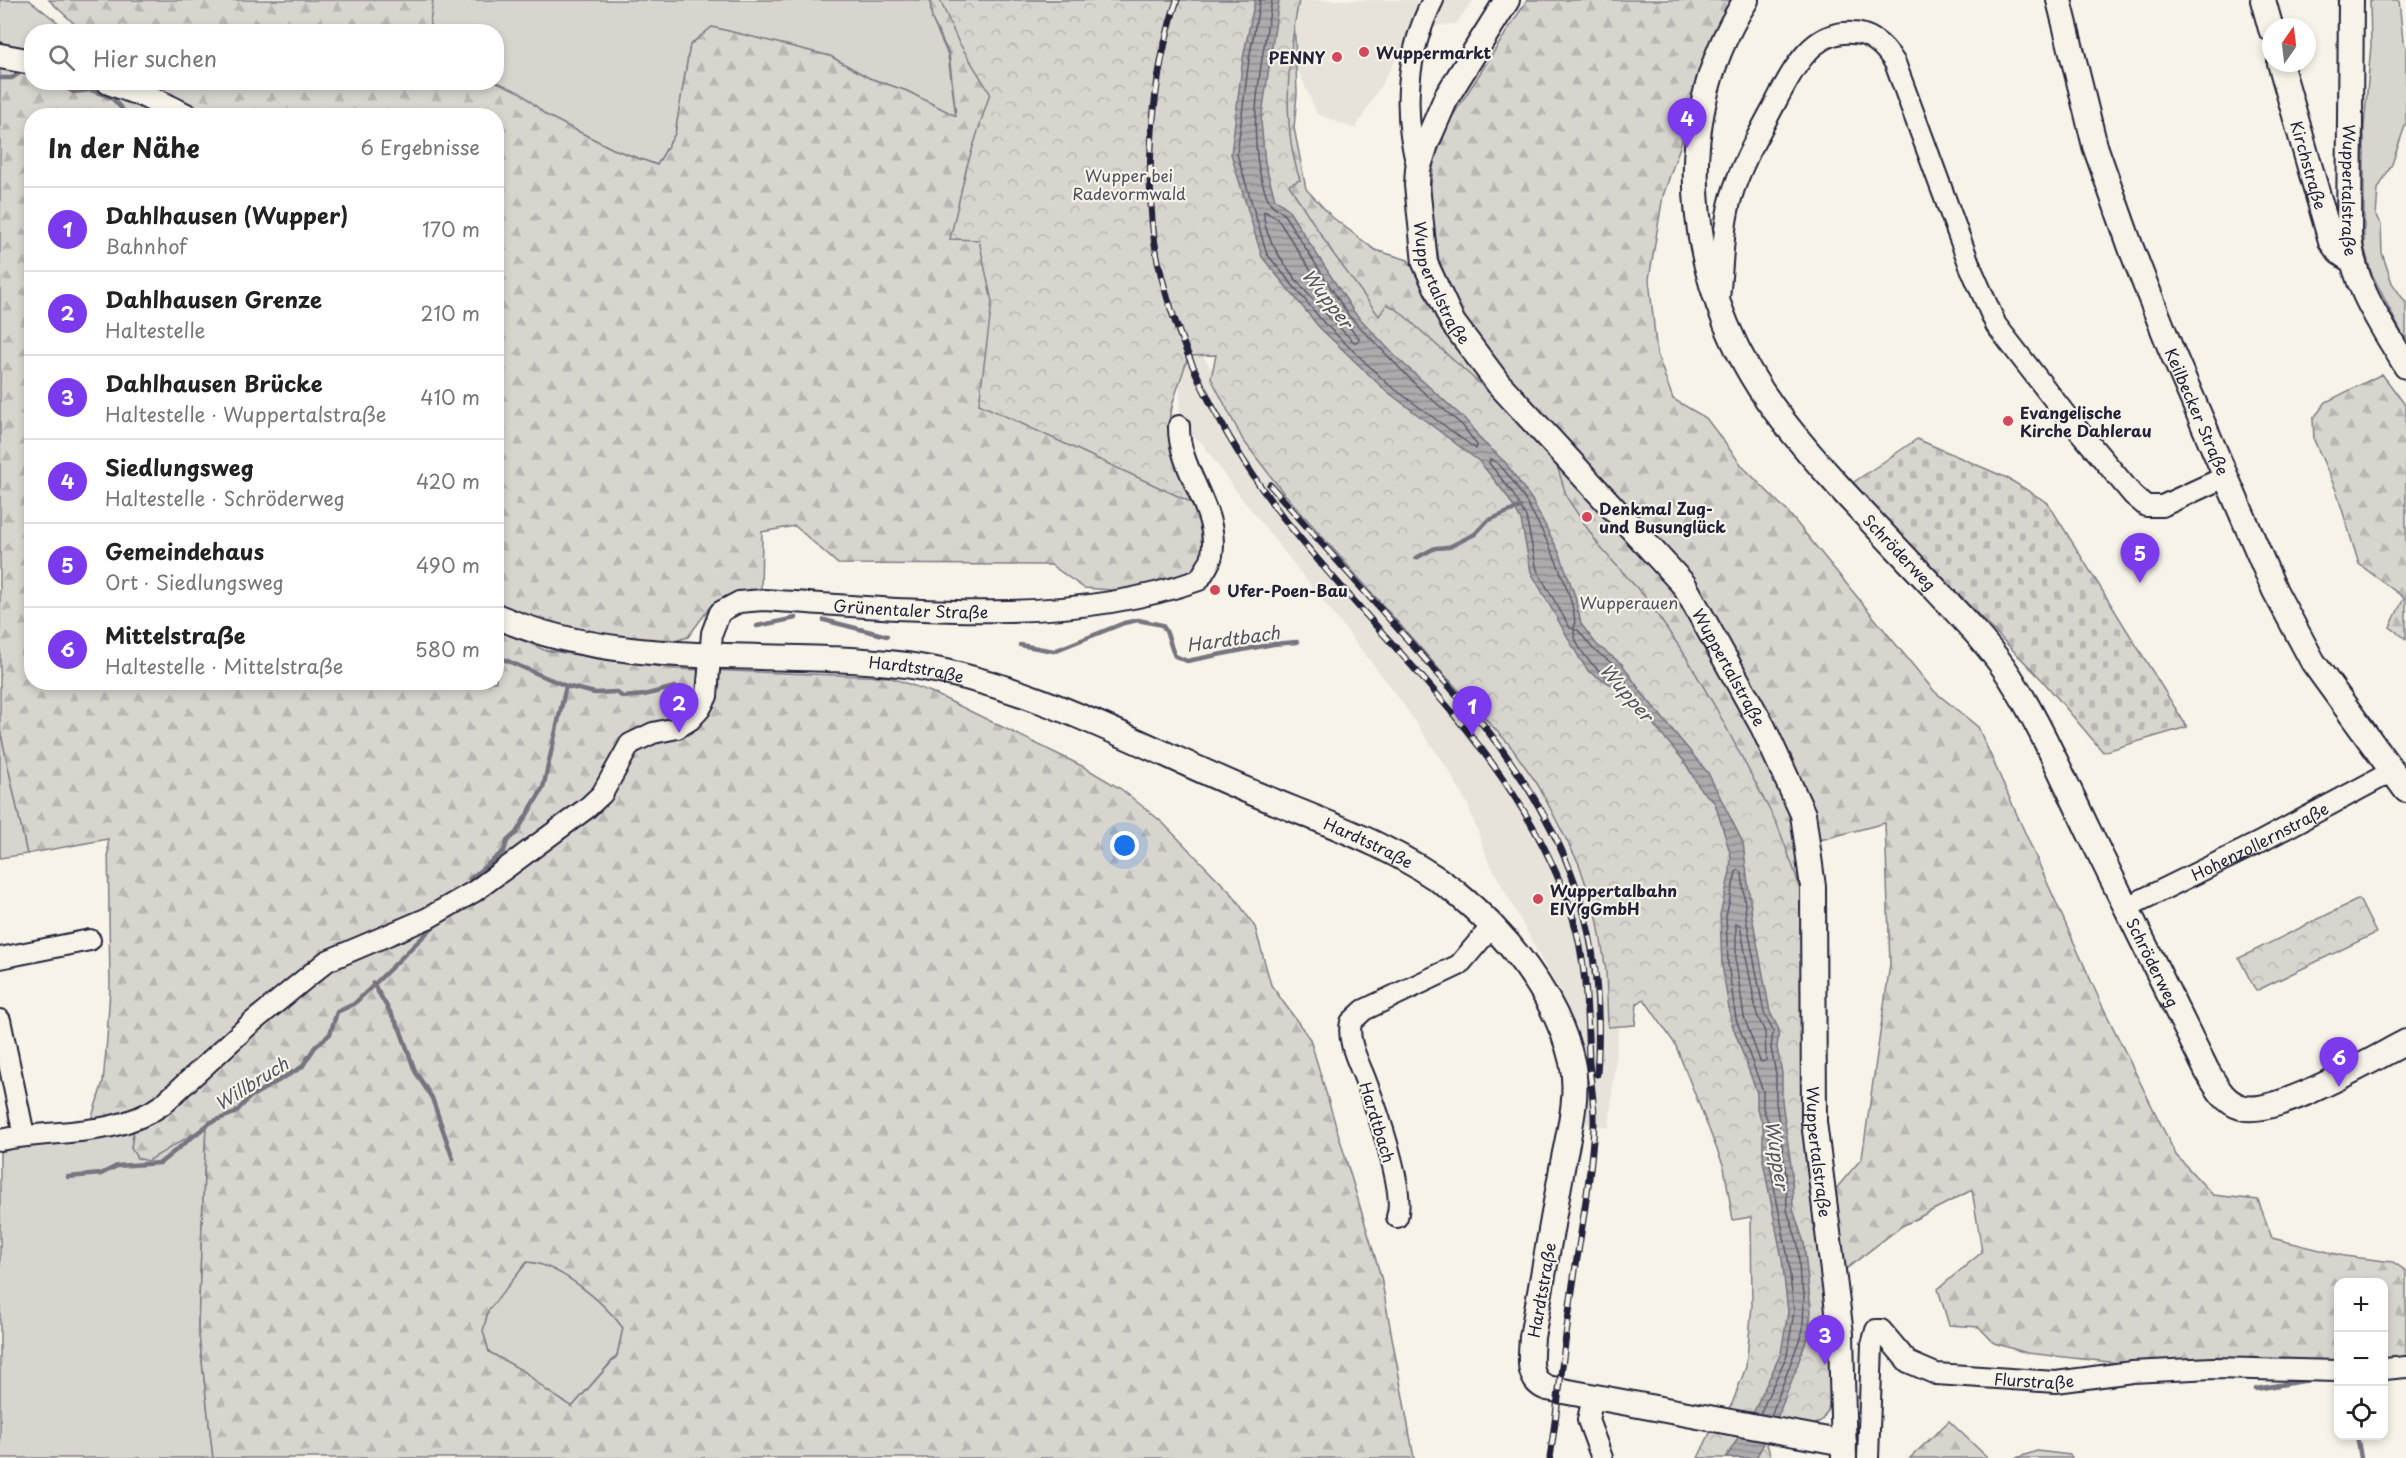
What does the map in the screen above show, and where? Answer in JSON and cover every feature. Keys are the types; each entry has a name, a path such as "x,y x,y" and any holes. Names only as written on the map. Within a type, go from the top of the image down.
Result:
{"main road":[{"name":"Wuppertalstraße","path":"1507,0 1447,96 1434,121 1418,169 1418,203 1425,263 1453,323 1498,383 1684,585 1763,728 1803,814 1813,887 1814,1113 1841,1334 1844,1451"},
{"name":"Schröderweg","path":"1746,0 1715,62 1704,95 1695,145 1697,218 1703,253 1718,301 1752,374 1785,424 1980,637 2010,678 2217,1088 2229,1101 2241,1107 2270,1108 2406,1042"},
{"name":"Keilbecker Straße","path":"2059,0 2095,146 2149,297 2225,477 2275,591 2301,641 2399,781"},
{"path":"2263,0 2268,18"},
{"name":"Wuppertalstraße","path":"2350,0 2349,234 2351,260 2362,290 2406,366"},
{"path":"0,56 24,60"},
{"name":"Kirchstraße","path":"2283,72 2331,241 2339,252 2351,260"},
{"path":"130,90 170,108"},
{"path":"504,619 532,630 578,641 626,648 710,654"},
{"name":"Hardtstraße","path":"710,654 807,657 904,665 968,678 1028,696 1089,720 1391,852 1455,892 1492,926 1542,993 1568,1048 1574,1075 1571,1117 1532,1337 1531,1370 1535,1380 1544,1387 1801,1435 1844,1451"}],"street":[{"path":"1418,169 1412,132 1409,68 1417,38 1433,0"},
{"path":"1718,301 1726,219 1742,166 1760,130 1806,53 1832,35 1860,33 1880,44 1895,63 1992,318 2076,427 2133,495 2146,506 2162,506 2225,477"},
{"name":"Grünentaler Straße","path":"710,654 714,625 720,612 731,604 749,600 992,611 1035,609 1143,595 1199,580 1212,556 1211,530 1181,452 1179,426"},
{"path":"0,1140 24,1135 110,1127 148,1113 163,1104 250,1024 327,961 428,918 498,876 602,794 630,744 653,733 677,728 694,717 707,696 710,654"},
{"name":"Hohenzollernstraße","path":"2127,907 2258,843 2399,781"},
{"name":"Hardtbach","path":"1397,1217 1398,1192 1377,1112 1350,1038 1351,1022 1364,1010 1459,964 1492,926"},
{"path":"0,958 90,940"},
{"path":"0,1020 24,1135"},
{"name":"Flurstraße","path":"1868,1458 1872,1345 1876,1330 1881,1330 1913,1366 1936,1374 2056,1382 2132,1372 2211,1368 2334,1371"},
{"path":"2388,1369 2406,1367"},
{"path":"1593,1397 1588,1420 1602,1458"}],"shaded area":[{"path":"1297,0 1473,0 1456,24 1440,25 1407,41 1355,129 1317,114 1295,63"},
{"path":"1192,346 1197,347 1218,378 1568,805 1621,1001 1609,1128 1585,1123 1588,1085 1568,1008 1488,860 1468,805 1449,771 1394,691 1233,487 1202,443 1179,426 1180,385"}],"green space":[{"path":"0,0 29,0 60,24 24,24 24,57 0,53"},
{"path":"49,0 433,0 430,24 74,24"},
{"path":"432,0 930,0 932,19 948,55 956,117 907,91 869,78 830,56 712,27 690,45 675,134 657,165 613,149 545,115 521,94 504,86 504,24 430,24"},
{"path":"930,0 1254,0 1179,360 1171,414 1175,454 1209,531 1197,579 1139,592 1084,588 1051,565 838,564 795,526 762,532 761,596 735,593 710,607 688,637 665,644 563,632 504,609 504,108 184,108 143,90 504,90 504,85 521,93 546,115 613,149 657,165 675,134 690,45 712,27 830,56 869,78 907,91 956,116 949,54 932,19"},
{"name":"Wupper bei Radevormwald","path":"940,0 1299,0 1289,67 1288,114 1294,159 1300,180 1289,185 1332,252 1379,316 1387,304 1399,311 1511,412 1555,459 1567,498 1600,547 1645,597 1685,655 1717,710 1777,824 1796,875 1808,920 1829,1261 1832,1386 1828,1410 1822,1420 1811,1427 1771,1424 1767,1444 1771,1458 1698,1458 1712,1429 1732,1404 1746,1367 1752,1306 1751,1217 1733,1220 1724,1167 1675,1044 1644,999 1637,1004 1635,1025 1608,1027 1606,971 1597,917 1579,864 1538,785 1509,744 1439,669 1282,491 1243,440 1211,378 1216,355 1188,356 1170,414 1171,449 1182,482 1193,503 979,404 992,302 979,240 950,239 967,166 990,93 958,41"},
{"path":"1527,0 1741,0 1697,109 1687,126 1663,196 1649,279 1657,354 1673,399 1706,418 1743,467 1787,511 1934,691 1978,727 2100,1001 2176,1155 2213,1195 2258,1200 2272,1238 2344,1256 2393,1262 2406,1271 2406,1368 2388,1371 2388,1278 2334,1278 2334,1375 2230,1375 2027,1353 1994,1343 1979,1327 1949,1325 1938,1289 1982,1252 1972,1190 1902,1226 1838,1275 1828,1198 1862,1158 1890,964 1885,823 1816,841 1723,648 1501,379 1450,292 1439,259 1429,201 1434,161 1450,120"},
{"path":"2370,0 2399,0 2403,41 2406,47 2406,123 2392,164 2378,189 2376,216 2381,225 2382,253 2392,283 2406,303 2406,342 2371,272 2364,246 2364,128 2371,45"},
{"name":"Wupperauen","path":"1294,12 1297,94 1294,128 1306,189 1332,217 1375,250 1408,260 1699,616 1805,843 1808,1016 1469,422 1288,210 1273,58"},
{"path":"0,66 24,71 24,90 99,90 122,96 150,108 24,108 24,690 504,690 504,631 544,650 676,669 889,677 931,692 1084,767 1121,789 1162,822 1233,895 1255,927 1271,985 1310,1039 1381,1277 1414,1458 213,1458 198,1326 206,1126 148,1161 137,1158 131,1148 135,1122 90,1123 103,1082 107,1039 110,987 108,839 27,854 0,729","holes":["527,1262 540,1264 581,1286 605,1307 623,1328 617,1356 572,1407 547,1391 525,1372 489,1352 483,1331 488,1311"]},
{"path":"2382,374 2406,406 2406,639 2390,627 2404,598 2359,564 2336,490 2314,440 2313,419 2326,402"},
{"path":"1917,439 2007,478 2048,503 2187,727 2103,752 2043,681 1851,484"},
{"path":"0,729 27,854 0,858"},
{"path":"2359,899 2376,933 2256,991 2239,958"},
{"path":"135,1122 131,1148 206,1125 198,1326 213,1458 0,1458 0,1143"},
{"path":"527,1262 540,1264 581,1286 605,1307 623,1328 617,1355 572,1407 547,1391 525,1372 489,1352 483,1331 488,1311"},
{"path":"1949,1421 1988,1458 1910,1458"},
{"path":"2037,1451 2070,1455 2072,1458 2016,1458"}],"water":[{"name":"Wupper","path":"1255,0 1279,0 1261,121 1265,163 1275,199 1287,208 1354,312 1396,357 1468,422 1481,440 1505,462 1532,500 1560,554 1575,596 1581,624 1597,645 1622,664 1642,693 1708,773 1743,843 1752,916 1770,1012 1779,1030 1777,1048 1782,1073 1782,1101 1792,1173 1793,1209 1804,1243 1811,1310 1809,1332 1795,1372 1776,1421 1756,1458 1726,1458 1754,1411 1781,1353 1788,1312 1782,1259 1763,1161 1763,1125 1757,1109 1757,1093 1731,1021 1722,965 1720,915 1730,872 1731,856 1715,803 1701,790 1684,761 1638,706 1619,689 1589,672 1580,659 1531,572 1521,520 1507,496 1480,462 1385,390 1319,327 1262,257 1231,154 1243,58"}],"waterway":[{"name":"Hardtbach","path":"0,78 12,78 21,72 24,73"},
{"name":"Hardtbach","path":"70,90 73,92 91,90"},
{"name":"Hardtbach","path":"91,90 113,99 121,108"},
{"name":"Hardtbach","path":"1416,558 1435,548 1449,547 1475,534 1487,521 1520,507"},
{"name":"Hardtbach","path":"757,626 796,618"},
{"name":"Hardtbach","path":"824,620 887,636"},
{"name":"Hardtbach","path":"1020,645 1054,651 1124,623 1138,620 1162,625 1167,632 1175,656 1187,661 1273,644 1297,642"},
{"name":"Hardtbach","path":"504,659 566,686 595,693 616,692 623,697 644,695 675,687"},
{"name":"Willbruch","path":"470,879 504,851 507,841 516,833 543,788 566,686"},
{"name":"Willbruch","path":"68,1177 101,1174 117,1166 160,1163 211,1122 235,1113 250,1097 302,1067 315,1047 330,1034 337,1012 354,1004 434,926"},
{"path":"373,983 400,1029 415,1071 432,1098 453,1159"},
{"path":"2256,1389 2309,1380"},
{"path":"2358,1440 2361,1458"}],"railway":[{"path":"1177,0 1168,29 1156,95 1150,165 1151,199 1153,231 1167,297 1194,368 1230,438 1272,502 1332,577 1452,712 1523,809 1551,862 1578,935 1586,989 1594,1109 1593,1146 1550,1458"},
{"path":"1270,485 1481,722 1512,763 1538,804 1559,844 1576,886 1588,928 1595,974 1598,1022 1597,1074"}],"place":[{"name":"Wuppermarkt","path":"1364,52"},
{"name":"PENNY","path":"1337,57"},
{"name":"Siedlungsweg","path":"1687,148"},
{"name":"Evangelische Kirche Dahlerau","path":"2008,421"},
{"name":"Denkmal Zug- und Busunglück","path":"1587,517"},
{"name":"Gemeindehaus","path":"2140,583"},
{"name":"Ufer-Poen-Bau","path":"1215,590"},
{"name":"Dahlhausen Grenze","path":"679,733"},
{"name":"Dahlhausen (Wupper)","path":"1472,736"},
{"name":"Wuppertalbahn EIV gGmbH","path":"1538,899"},
{"name":"Mittelstraße","path":"2339,1087"},
{"name":"Dahlhausen Brücke","path":"1825,1365"}]}
